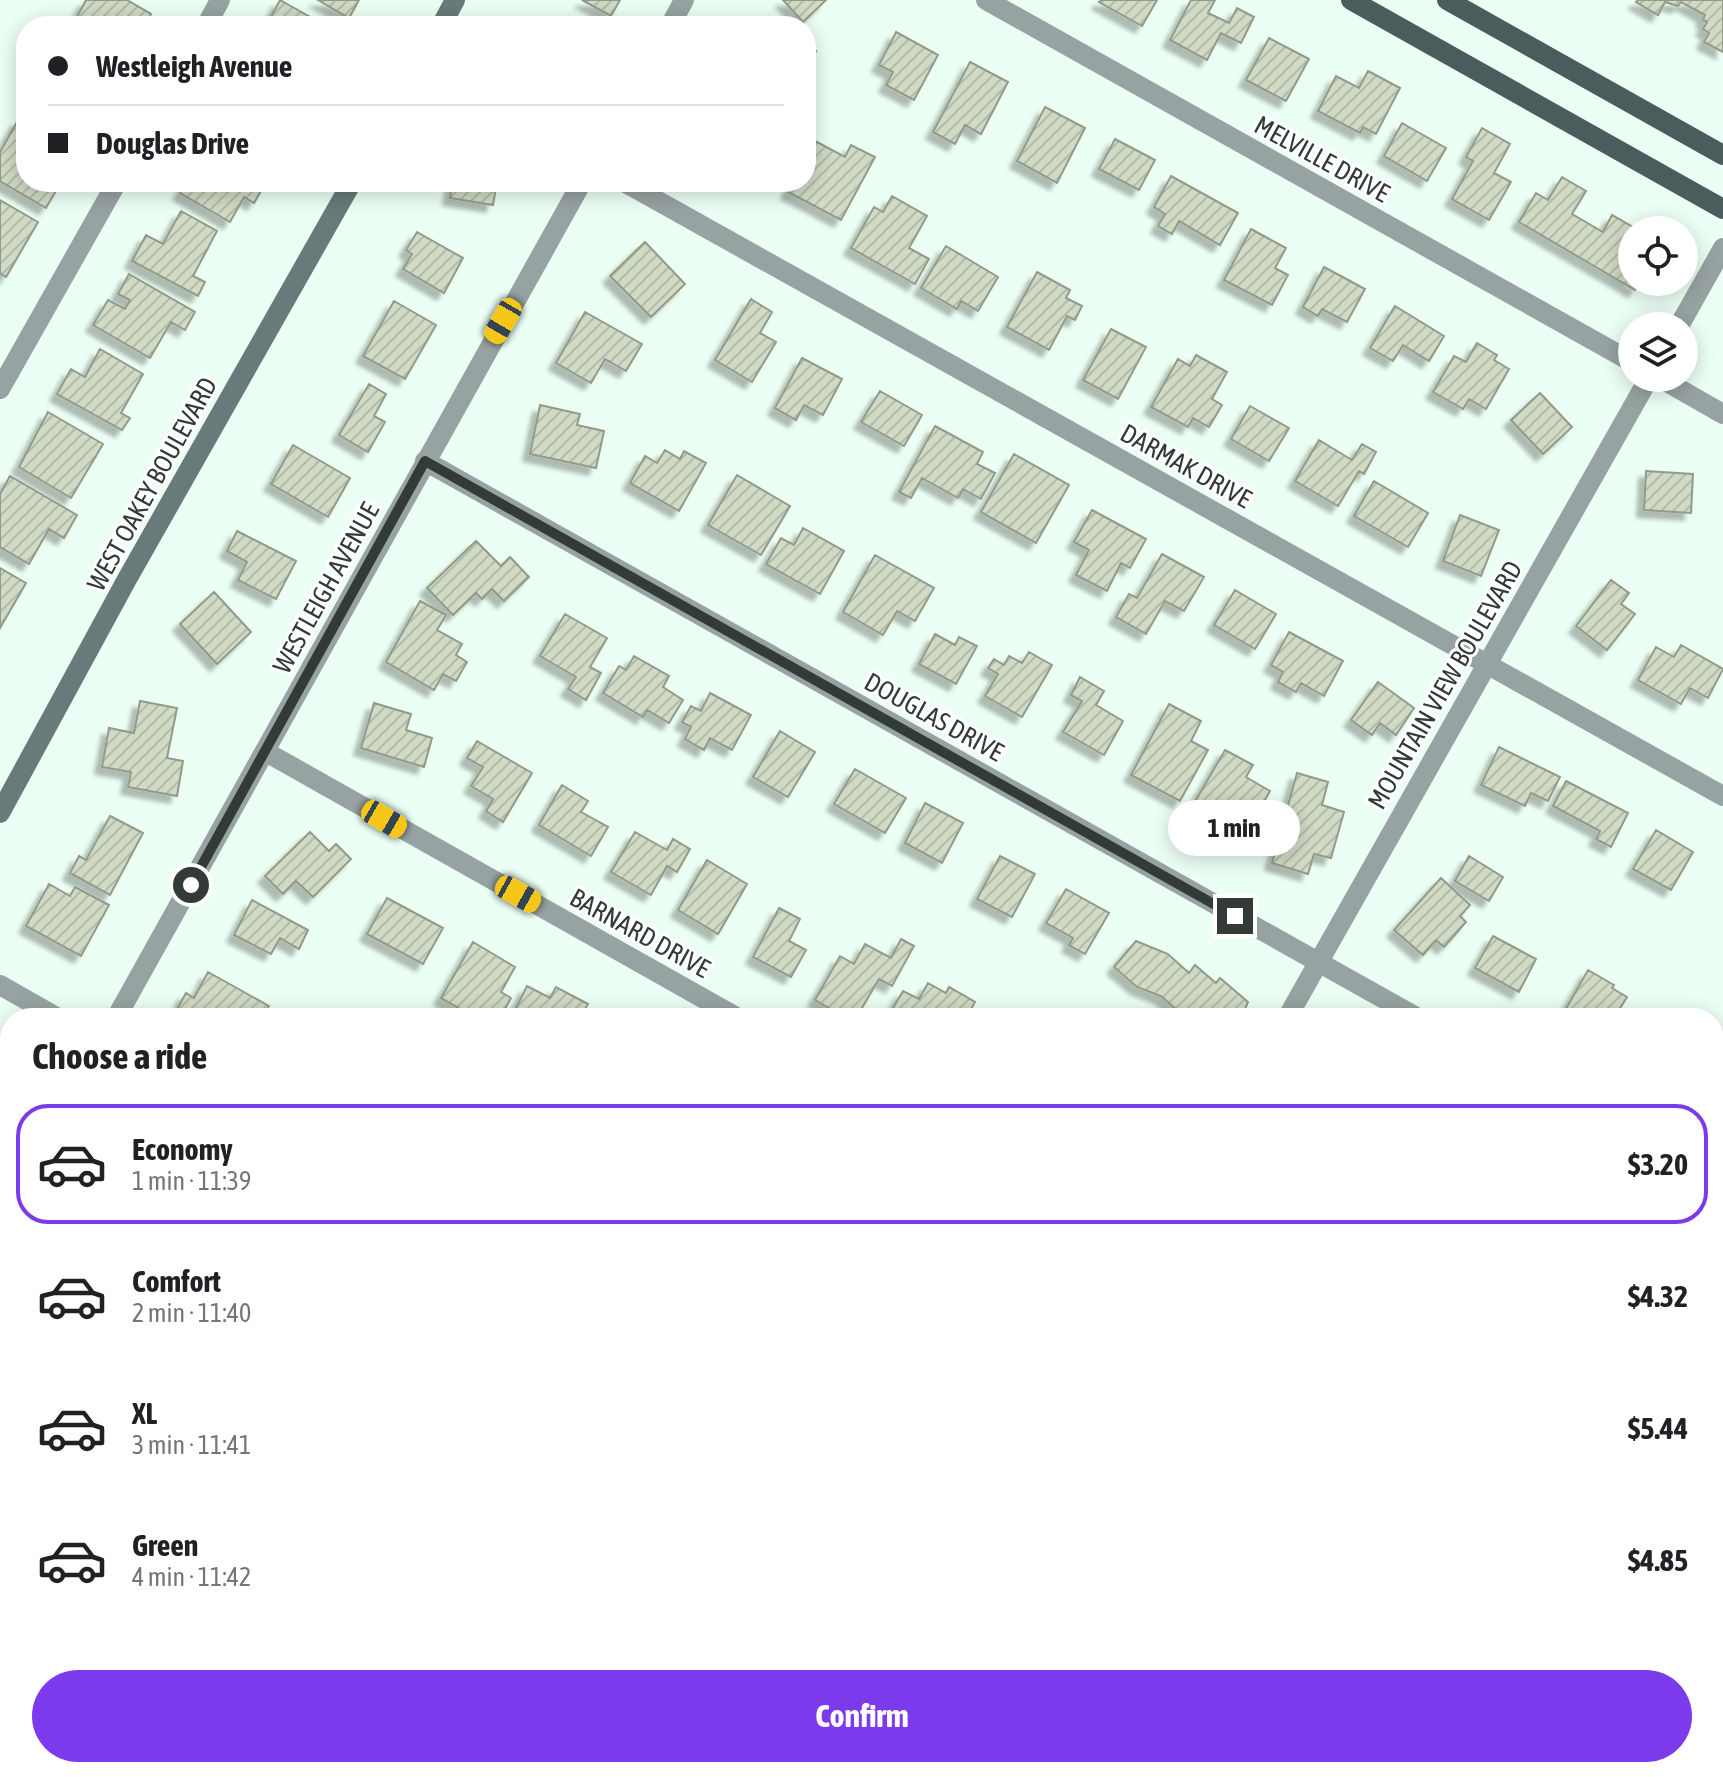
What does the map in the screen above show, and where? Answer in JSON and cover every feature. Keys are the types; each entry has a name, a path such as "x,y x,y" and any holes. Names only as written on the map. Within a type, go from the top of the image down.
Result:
{"main road":[{"path":"1351,0 1374,6 1723,209"},
{"path":"1447,0 1723,155"},
{"name":"WEST OAKEY BOULEVARD","path":"0,813 6,787 346,192"}],"street":[{"name":"MELVILLE DRIVE","path":"986,0 1618,354"},
{"path":"0,389 111,192"},
{"name":"WESTLEIGH AVENUE","path":"122,1008 576,192"},
{"name":"DARMAK DRIVE","path":"642,192 1723,796"},
{"path":"1687,312 1723,248"},
{"name":"MOUNTAIN VIEW BOULEVARD","path":"1293,1008 1641,392"},
{"path":"1684,392 1723,414"},
{"name":"DOUGLAS DRIVE","path":"425,461 1400,1008"},
{"name":"BARNARD DRIVE","path":"266,752 720,1008"},
{"path":"0,985 40,1008"}],"building":[{"path":"86,0 127,0 151,14 150,16 77,16"},
{"path":"280,0 308,16 271,16"},
{"path":"318,0 359,0 350,16"},
{"path":"582,0 620,0 611,16"},
{"path":"783,0 826,0 809,16 798,16"},
{"path":"1157,0 1142,26 1099,2"},
{"path":"1191,0 1215,0 1208,13 1229,23 1237,8 1254,17 1241,43 1221,33 1207,60 1170,40"},
{"path":"1723,0 1723,52 1704,42 1709,33 1703,29 1707,22 1703,20 1705,15 1681,2 1678,6 1665,2 1658,15 1636,2"},
{"path":"896,32 938,55 914,100 886,85 893,72 879,65"},
{"path":"1269,38 1309,59 1286,101 1246,80"},
{"path":"970,62 1008,82 981,134 965,125 955,144 933,132"},
{"path":"1368,71 1400,88 1376,134 1363,127 1360,133 1318,111 1336,76 1359,88"},
{"path":"1045,107 1085,128 1057,183 1017,161"},
{"path":"1402,123 1446,148 1427,181 1384,156"},
{"path":"16,124 16,190 0,181 0,152"},
{"path":"1482,128 1510,144 1494,173 1511,182 1489,220 1452,199 1473,161 1466,157"},
{"path":"1115,139 1155,160 1139,190 1099,169"},
{"path":"816,142 845,157 851,145 875,157 841,220 788,192 816,192"},
{"path":"1171,176 1238,213 1220,245 1179,221 1172,234 1158,226 1165,214 1154,207"},
{"path":"1562,177 1586,191 1572,214 1603,232 1612,215 1618,218 1618,280 1519,222 1536,193 1548,200"},
{"path":"19,192 55,192 46,208"},
{"path":"260,192 254,203 244,197 230,222 180,193"},
{"path":"451,192 495,192 493,205 450,198"},
{"path":"892,196 927,216 909,248 929,259 915,284 851,248 874,207 883,212"},
{"path":"0,200 38,222 6,277 0,273"},
{"path":"181,211 217,231 193,276 205,282 198,296 132,261 146,235 163,244"},
{"path":"1251,229 1286,248 1275,268 1288,275 1272,305 1224,280"},
{"path":"417,232 463,258 444,293 403,269 412,254 406,250"},
{"path":"645,242 685,284 651,317 610,276"},
{"path":"946,246 998,277 978,311 961,301 957,309 921,288"},
{"path":"1324,267 1365,289 1347,322 1322,309 1318,316 1303,307"},
{"path":"1037,272 1070,290 1066,298 1082,306 1075,320 1067,316 1049,350 1007,327"},
{"path":"129,274 195,312 185,330 171,322 150,358 93,325 108,300 125,309 130,300 118,294"},
{"path":"751,299 772,312 760,333 776,342 752,382 715,360"},
{"path":"394,301 436,325 405,379 363,356"},
{"path":"1395,306 1444,336 1429,361 1403,345 1393,361 1370,348"},
{"path":"585,312 642,344 626,371 605,359 591,383 556,363"},
{"path":"1111,329 1146,347 1118,399 1083,380"},
{"path":"1477,343 1497,355 1494,360 1509,369 1486,409 1469,399 1463,409 1433,392 1454,356 1466,362"},
{"path":"100,349 143,374 121,413 130,418 122,430 57,394 71,369 85,377"},
{"path":"1196,355 1227,372 1212,399 1222,405 1209,427 1193,418 1188,427 1151,407 1178,359 1190,366"},
{"path":"802,358 842,379 823,415 804,405 796,420 775,408"},
{"path":"369,384 386,394 374,416 385,422 368,452 339,435"},
{"path":"880,391 922,415 904,446 861,422"},
{"path":"1540,393 1572,427 1543,454 1511,420"},
{"path":"540,405 580,414 577,425 604,431 596,468 530,454"},
{"path":"1250,406 1289,428 1269,461 1231,439"},
{"path":"48,412 103,444 71,498 19,467"},
{"path":"935,426 983,452 977,464 995,473 981,499 963,489 958,498 922,478 911,498 899,492"},
{"path":"1319,440 1352,460 1362,444 1376,452 1364,474 1359,471 1338,506 1295,481"},
{"path":"293,445 350,478 328,517 271,484"},
{"path":"665,450 680,459 684,451 706,463 679,511 630,483 645,456 657,463"},
{"path":"1014,454 1069,485 1036,543 981,512"},
{"path":"1646,471 1693,474 1691,513 1644,510"},
{"path":"737,475 790,506 761,555 708,525"},
{"path":"10,476 77,515 64,538 49,529 29,564 0,547 0,494"},
{"path":"1374,481 1428,513 1408,547 1354,516"},
{"path":"1092,510 1146,539 1130,568 1121,563 1107,591 1076,575 1089,550 1074,542"},
{"path":"1460,515 1499,530 1481,576 1443,561"},
{"path":"803,528 844,551 820,594 766,564 781,538 794,545"},
{"path":"237,531 296,561 276,599 238,580 247,562 227,551"},
{"path":"476,541 501,566 510,557 529,577 504,601 492,589 482,599 476,593 453,615 427,588"},
{"path":"1162,554 1204,577 1184,611 1165,601 1146,634 1116,617 1129,594 1137,598"},
{"path":"875,555 934,588 915,621 897,611 883,635 843,612"},
{"path":"0,568 26,583 0,628"},
{"path":"1611,580 1629,593 1621,604 1635,614 1607,650 1576,626"},
{"path":"1235,590 1276,614 1255,649 1214,625"},
{"path":"214,592 251,632 217,664 180,624"},
{"path":"420,601 446,615 437,630 462,644 456,655 467,662 456,681 443,674 434,690 386,662"},
{"path":"565,614 607,638 590,667 601,673 586,700 568,689 576,677 540,656"},
{"path":"1289,632 1343,661 1324,696 1301,683 1296,692 1278,682 1283,672 1271,665"},
{"path":"935,634 955,645 959,637 977,646 956,684 919,664"},
{"path":"1681,645 1723,669 1708,698 1690,688 1681,704 1638,680 1656,647 1674,657"},
{"path":"1029,652 1052,665 1022,717 985,696 998,674 988,668 994,659 1004,665 1009,656 1022,663"},
{"path":"634,656 669,676 663,687 683,700 669,723 647,710 643,717 603,693 619,666 626,670"},
{"path":"1080,677 1104,691 1096,705 1123,721 1104,755 1063,732 1082,701 1071,695"},
{"path":"1378,682 1414,708 1396,735 1380,723 1372,735 1351,720"},
{"path":"710,693 751,715 732,750 710,738 704,750 685,739 691,727 682,722 691,706 701,711"},
{"path":"140,701 177,708 167,758 183,761 177,796 128,787 131,772 102,767 109,728 134,733"},
{"path":"374,703 411,714 406,730 432,738 424,767 361,748"},
{"path":"1169,704 1201,721 1191,741 1208,750 1180,801 1131,775"},
{"path":"780,731 815,752 788,797 753,777"},
{"path":"477,741 532,773 503,822 486,811 493,799 471,786 483,767 467,758"},
{"path":"1499,747 1560,777 1548,801 1531,793 1525,806 1481,785"},
{"path":"1225,750 1253,765 1246,777 1270,791 1248,830 1196,800"},
{"path":"855,769 906,798 885,833 834,804"},
{"path":"1297,773 1328,782 1322,805 1344,812 1331,858 1314,854 1308,874 1272,863"},
{"path":"1566,781 1628,813 1611,847 1596,839 1600,831 1553,806"},
{"path":"562,785 588,801 581,812 608,827 591,856 539,825"},
{"path":"925,803 963,823 942,863 905,843"},
{"path":"110,816 143,833 110,895 70,873 79,856 86,860"},
{"path":"1656,830 1693,852 1671,890 1633,869"},
{"path":"310,832 329,851 336,844 351,859 313,897 296,881 283,894 265,876"},
{"path":"635,832 667,850 673,839 690,849 677,872 667,866 651,895 611,872"},
{"path":"1000,856 1035,874 1012,917 977,899"},
{"path":"1469,856 1503,877 1489,901 1455,881"},
{"path":"707,860 747,884 718,934 678,910"},
{"path":"1441,878 1470,905 1460,916 1466,922 1444,947 1436,940 1423,955 1394,930"},
{"path":"49,884 70,896 75,887 109,905 81,956 26,926"},
{"path":"1066,889 1109,913 1085,954 1069,945 1073,938 1046,923"},
{"path":"387,898 443,928 423,964 367,934"},
{"path":"252,900 308,930 299,949 280,938 271,954 234,935"},
{"path":"779,908 800,919 789,941 806,950 791,977 753,957"},
{"path":"1493,936 1536,959 1519,992 1475,968"},
{"path":"901,939 914,946 892,986 879,979 862,1008 829,1008 815,1000 840,956 854,964 865,944 891,958"},
{"path":"1136,941 1168,954 1189,973 1195,965 1216,983 1220,978 1248,1002 1246,1008 1175,1008 1161,996 1137,987 1114,967"},
{"path":"473,942 515,967 501,992 511,998 506,1008 459,1008 441,998"},
{"path":"1588,970 1614,985 1612,988 1627,997 1620,1008 1566,1008"},
{"path":"208,972 269,1006 178,1008 186,993 194,998"},
{"path":"928,983 946,993 949,987 975,1002 972,1008 893,1008 903,991 919,999"},
{"path":"527,986 550,998 556,987 588,1004 586,1008 516,1008"}],"route":[{"path":"191,885 425,461 1235,916"}]}
